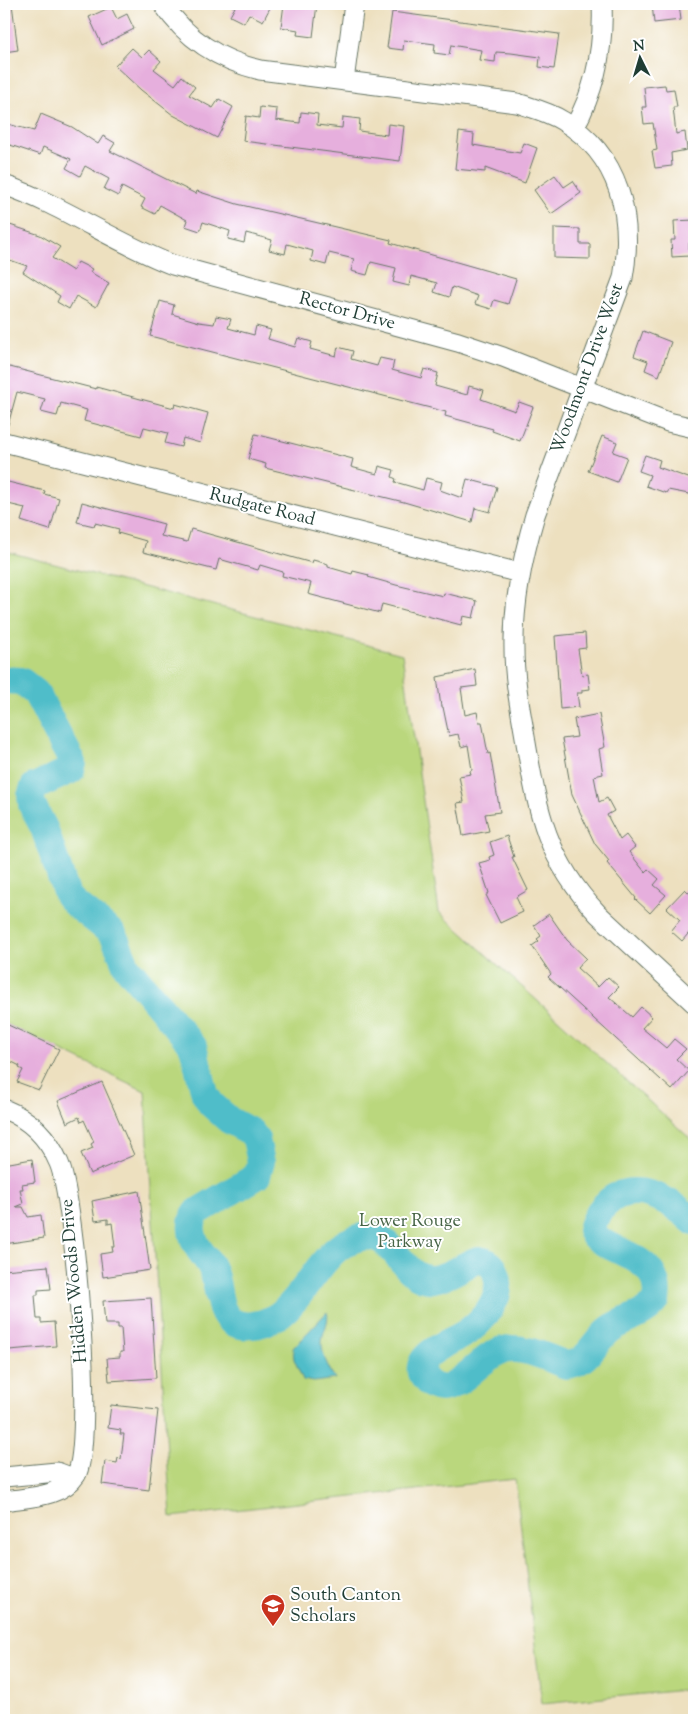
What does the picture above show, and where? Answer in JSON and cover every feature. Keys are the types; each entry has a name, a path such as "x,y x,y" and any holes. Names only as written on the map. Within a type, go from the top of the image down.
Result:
{"street":[{"name":"Woodmont Drive West","path":"164,4 187,34 204,47 226,59 260,70 517,103 550,114 574,128 592,146 613,176 624,204 628,233 623,278 535,515 520,573 514,628 516,682 536,802 552,851 572,885 598,914 694,1003"},
{"path":"344,81 354,4"},
{"path":"574,128 586,106 594,80 600,48 602,4"},
{"name":"Rector Drive","path":"4,185 46,204 140,252 173,266 458,342 668,422 694,428"},
{"name":"Rudgate Road","path":"4,442 520,573"},
{"name":"Hidden Woods Drive","path":"4,1109 36,1128 44,1136 60,1163 66,1184 75,1250 83,1364 83,1427 77,1473 73,1478"},
{"path":"4,1477 57,1472 73,1478 61,1491 4,1501"}],"green space":[{"name":"Lower Rouge Parkway","path":"4,551 402,654 439,912 694,1142 694,1689 542,1704 515,1479 171,1517 145,1091 4,1023"}],"water":[{"path":"327,1312 328,1319 322,1345 326,1360 335,1379 314,1382 303,1380 294,1359 293,1348"}],"building":[{"path":"4,4 12,4 18,50 4,52"},
{"path":"227,4 272,4 263,21 249,14 244,23 230,16 235,7"},
{"path":"284,4 317,4 313,37 297,35 298,30 281,27"},
{"path":"652,4 679,4 681,20 654,23"},
{"path":"111,7 117,19 127,14 134,29 102,45 89,17"},
{"path":"392,12 559,34 554,69 539,67 540,57 496,52 495,62 479,60 481,50 451,45 449,55 434,53 435,44 404,40 403,50 387,48"},
{"path":"132,48 142,57 149,50 161,61 154,69 175,85 182,76 195,87 189,95 213,108 219,99 233,107 217,138 173,115 141,90 115,66"},
{"path":"665,85 666,90 674,89 677,107 673,107 676,134 685,132 687,150 671,153 672,166 655,168 652,151 657,150 653,123 644,124 642,107 646,107 644,87"},
{"path":"260,107 277,109 276,120 300,123 301,112 318,114 317,125 342,128 343,117 360,119 359,131 387,135 388,124 404,126 400,161 243,141 246,116 259,118"},
{"path":"41,114 72,127 98,144 103,136 115,143 110,151 196,194 197,191 237,204 391,240 390,243 516,279 508,304 494,300 491,309 475,304 478,296 452,287 449,297 434,292 437,283 411,276 409,286 393,282 396,268 371,262 367,275 351,271 354,259 329,253 326,265 311,261 313,251 287,244 285,254 269,250 272,240 246,233 244,243 228,239 230,231 203,222 200,231 185,226 187,220 160,205 155,214 141,207 145,199 122,187 118,196 104,189 109,179 85,166 80,176 66,168 71,159 43,147 40,155 4,143 4,123 34,131"},
{"path":"459,132 474,134 473,145 520,153 524,143 537,148 525,183 485,168 485,172 455,169"},
{"path":"555,175 564,187 573,181 581,193 551,214 534,190"},
{"path":"694,220 694,243 689,243 689,256 672,257 671,240 675,240 674,221"},
{"path":"4,223 40,235 60,247 52,258 73,271 78,262 92,269 90,272 109,283 96,307 76,296 69,309 57,302 60,296 23,272 27,266 4,258"},
{"path":"554,228 580,229 580,244 590,244 590,259 554,258"},
{"path":"160,301 174,305 172,314 199,322 214,324 216,316 231,319 228,328 254,335 256,326 271,330 268,339 295,347 298,338 312,342 310,349 336,356 338,347 353,351 351,359 377,366 380,358 394,361 392,370 421,378 424,369 438,373 435,386 467,395 469,386 484,390 481,399 515,411 519,402 533,407 520,441 492,431 493,429 445,416 446,412 150,336"},
{"path":"643,331 671,342 659,376 645,370 648,361 634,356"},
{"path":"6,366 174,408 175,404 208,413 200,443 183,438 181,447 165,443 168,433 144,427 141,436 84,421 87,410 61,403 57,416 41,412 45,399 17,392 8,425 4,424 4,377"},
{"path":"255,434 353,459 351,467 377,474 379,466 394,470 392,477 396,479 395,482 423,490 426,478 442,482 440,490 462,498 467,479 497,487 490,512 475,508 472,522 404,502 265,468 266,464 248,459"},
{"path":"602,436 617,442 613,452 627,457 617,482 588,471"},
{"path":"645,455 660,460 658,467 694,480 694,495 668,490 666,493 646,486 650,475 639,471"},
{"path":"4,481 45,491 44,494 59,498 50,530 21,521 25,508 4,503"},
{"path":"82,502 164,524 161,536 187,542 191,529 312,563 313,560 328,564 328,567 352,574 353,571 396,585 443,596 444,593 477,601 473,618 463,616 461,625 382,604 380,613 308,594 311,583 282,576 283,572 260,565 258,570 219,559 216,570 143,552 146,541 118,533 119,529 95,523 94,526 77,522"},
{"path":"585,633 586,648 578,649 582,675 588,674 590,689 577,693 579,707 560,709 555,636"},
{"path":"475,669 477,686 461,688 465,715 477,712 479,722 482,722 488,754 490,753 500,812 485,814 489,831 463,836 457,803 464,802 459,776 471,774 470,771 472,770 468,745 461,747 458,734 449,736 443,707 441,707 437,677"},
{"path":"599,714 605,747 599,749 603,774 594,776 599,802 607,798 614,811 607,815 620,840 626,835 635,847 629,852 645,872 648,869 659,879 654,885 666,895 650,913 635,899 607,863 609,861 595,844 572,795 562,739 577,737 574,719"},
{"path":"507,836 514,857 512,857 528,890 516,897 523,912 500,923 486,895 489,893 479,863 490,860 489,857 494,855 490,842"},
{"path":"685,889 694,898 694,927 682,941 671,931 680,920 667,908"},
{"path":"549,914 567,940 586,958 577,968 598,987 608,977 619,987 609,997 632,1017 641,1007 652,1017 642,1028 666,1048 674,1039 686,1049 676,1059 689,1071 672,1090 548,977 551,974 532,946 539,941 537,939 541,936 534,925"},
{"path":"4,1023 59,1049 39,1090 17,1082 23,1070 19,1068 20,1066 4,1058"},
{"path":"102,1082 134,1155 90,1174 81,1153 93,1148 91,1144 94,1142 84,1120 81,1122 79,1117 67,1123 58,1101"},
{"path":"32,1159 35,1182 22,1184 23,1189 20,1189 23,1204 16,1207 23,1207 28,1217 41,1215 44,1238 4,1244 4,1164"},
{"path":"139,1191 150,1270 103,1277 100,1254 113,1252 112,1247 115,1247 112,1223 108,1224 108,1219 95,1221 92,1201"},
{"path":"48,1266 51,1289 38,1290 38,1295 35,1295 37,1319 41,1319 41,1323 54,1322 56,1346 9,1350 4,1270"},
{"path":"151,1298 156,1378 109,1381 107,1358 120,1357 120,1352 123,1352 121,1328 118,1328 118,1324 105,1324 103,1301"},
{"path":"111,1405 158,1410 149,1490 102,1484 105,1461 117,1463 118,1458 121,1459 124,1434 120,1434 121,1430 108,1428"}],"waterway":[{"path":"4,680 21,681 36,693 73,763 71,770 34,787 31,796 32,805 44,828 67,895 74,903 113,934 127,967 193,1046 205,1094 211,1104 229,1120 251,1132 256,1139 261,1162 257,1176 197,1212 192,1223 194,1240 210,1264 222,1308 225,1315 231,1321 239,1324 253,1325 271,1320 285,1310 320,1267 345,1243 362,1237 373,1237 383,1241 413,1273 422,1278 439,1278 478,1260 489,1264 496,1273 498,1282 495,1299 485,1315 471,1329 436,1349 424,1360 421,1366 421,1373 430,1384 440,1388 451,1386 493,1354 503,1350 519,1349 566,1365 573,1364 585,1357 610,1329 646,1311 656,1301 656,1287 653,1276 646,1267 594,1236 591,1230 592,1226 604,1206 615,1197 626,1193 650,1194 663,1199 694,1222"}],"place":[{"name":"South Canton Scholars","path":"273,1627"}]}
